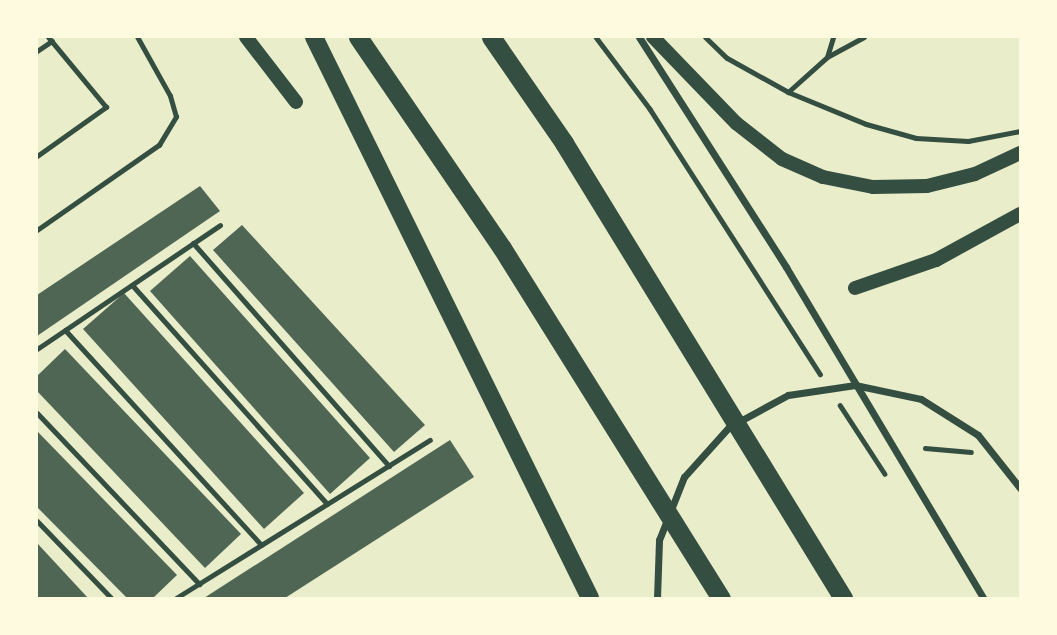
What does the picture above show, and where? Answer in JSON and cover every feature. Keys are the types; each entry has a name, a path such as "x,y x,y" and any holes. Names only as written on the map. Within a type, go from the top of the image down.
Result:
{"highway":[{"path":"358,37 502,248 720,598"},
{"path":"491,37 564,143 843,598"}],"main road":[{"path":"246,37 296,102"},
{"path":"314,37 590,598"},
{"path":"653,37 737,123 782,159 823,177 873,187 927,186 975,174 1020,153"},
{"path":"855,288 936,260 1020,214"}],"street":[{"path":"639,37 786,267 983,598"},
{"path":"657,598 659,540 684,477 729,427 788,395 855,385 921,399 978,435 1020,488"}],"lane":[{"path":"705,37 727,58 788,92 866,124 916,138 968,141 1020,131"},
{"path":"827,57 833,37"},
{"path":"788,92 827,57 864,37"},
{"path":"37,51 50,39 106,107 37,156"},
{"path":"37,349 220,226"},
{"path":"193,243 389,466"},
{"path":"132,285 327,504"},
{"path":"65,330 261,545"},
{"path":"37,413 199,584"},
{"path":"176,598 430,440"},
{"path":"37,521 111,598"}],"path":[{"path":"37,230 159,145 176,117 170,96 137,37"},
{"path":"597,37 649,109 826,383"},
{"path":"834,394 885,474"}],"building":[{"path":"200,186 220,211 37,336 37,295"},
{"path":"242,225 425,425 394,452 213,250"},
{"path":"190,256 370,458 330,494 150,291"},
{"path":"124,293 304,493 264,529 83,329"},
{"path":"65,349 241,534 205,568 37,391 37,376"},
{"path":"37,431 177,575 153,598 127,598 37,507"},
{"path":"450,440 474,477 285,598 204,598"},
{"path":"37,543 88,598 37,598"}]}
